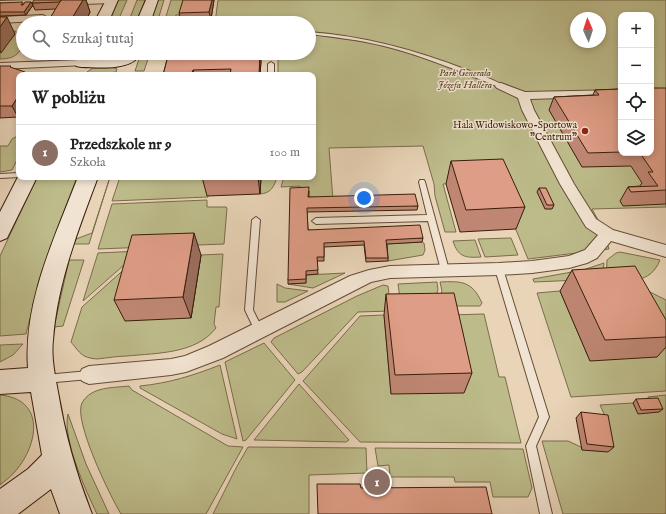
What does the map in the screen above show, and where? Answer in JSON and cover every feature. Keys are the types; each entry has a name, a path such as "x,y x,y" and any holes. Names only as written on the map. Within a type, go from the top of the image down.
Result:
{"street":[{"path":"40,0 51,2"},
{"path":"0,4 112,0 104,16"},
{"path":"146,16 152,0"},
{"path":"69,11 80,8 87,1"},
{"path":"0,20 16,20"},
{"path":"19,65 22,60"},
{"path":"0,66 81,64 116,62 121,60"},
{"path":"125,72 130,60"},
{"path":"501,86 523,96 618,93"},
{"path":"523,96 528,110 586,217 597,228 608,234 666,251"},
{"path":"0,233 26,180"},
{"path":"76,514 57,458 51,434 42,379 40,336 46,301 58,259 87,180"},
{"path":"89,376 186,364 216,352 369,276 390,272 532,267 581,259 591,254 608,234"},
{"path":"0,382 42,379"},
{"path":"0,507 31,487 45,475 57,458"}],"lane":[{"path":"316,34 359,38 396,46 430,57 501,86"},
{"path":"271,72 272,64"},
{"path":"0,176 16,175"},
{"path":"422,182 445,270"},
{"path":"316,221 431,218"},
{"path":"256,220 248,310 259,330"},
{"path":"499,269 544,417 531,446 546,514"},
{"path":"42,379 89,376"}],"green space":[{"path":"118,0 127,0 120,16 111,16"},
{"path":"137,0 145,0 139,16 131,16"},
{"path":"158,0 164,0 159,16 152,16"},
{"path":"171,0 189,0 182,15 166,16"},
{"name":"Park Generała Józefa Hallera","path":"218,0 666,0 666,207 592,209 602,227 609,249 528,259 496,181 443,184 456,232 445,232 435,196 434,184 423,146 329,148 333,200 308,201 300,192 300,186 281,187 283,180 316,180 316,72 278,72 278,60 316,60 316,16 216,16"},
{"path":"0,32 16,32 16,55 10,58 0,59 0,53 15,34"},
{"path":"139,60 148,60 144,71 135,71"},
{"path":"93,68 117,69 116,72 87,72"},
{"path":"16,137 16,162 12,170 0,172 0,146 8,146 12,139"},
{"path":"36,180 76,180 49,255 26,334 0,336 0,256"},
{"path":"109,180 89,244 74,244 76,239 92,233"},
{"path":"119,180 210,180 208,197 112,201"},
{"path":"261,180 276,180 272,189 260,194"},
{"path":"207,200 207,207 227,208 224,244 98,249 112,204"},
{"path":"511,238 518,255 485,257 478,239"},
{"path":"475,240 481,257 466,257 457,250 453,241"},
{"path":"424,243 425,250 423,255 388,261 386,244"},
{"path":"140,251 83,301 98,253"},
{"path":"620,252 660,260 651,274 638,280 606,282 607,260 616,253"},
{"path":"223,254 219,307 216,307 214,324 216,328 208,337 198,343 175,351 163,353 97,359 85,356 71,342 82,307 138,257 191,318 201,255"},
{"path":"69,260 84,260 63,326 54,327"},
{"path":"604,263 602,279 534,282 533,279 583,270"},
{"path":"345,273 313,288 288,284 306,283 306,275"},
{"path":"437,282 438,290 433,305 401,306 398,284"},
{"path":"440,282 460,282 470,286 482,303 480,306 437,306 442,291"},
{"path":"277,284 285,288 308,291 285,302 277,302"},
{"path":"383,285 388,286 391,311 358,312 302,372 298,374 271,342 274,338 357,296"},
{"path":"640,287 666,300 666,391 571,397 537,293 560,291 590,361"},
{"path":"484,314 499,377 505,377 521,443 360,442 303,381 360,316 384,315 391,394 448,315"},
{"path":"264,343 295,380 246,440 243,441 225,362"},
{"path":"23,344 13,355 0,362 0,345"},
{"path":"220,365 237,439 222,434 140,388 140,386 161,383"},
{"path":"299,384 349,440 346,442 254,440"},
{"path":"129,386 132,390 228,446 243,447 206,514 121,514 101,475 87,441 81,412 82,403 91,393 103,389"},
{"path":"0,395 14,398 24,404 31,413 33,434 30,446 18,468 0,485"},
{"path":"666,395 666,514 563,514 542,441 568,441 581,447 582,450 605,416 600,405 649,402 648,397"},
{"path":"68,414 86,464 109,514 97,514 81,479 68,437"},
{"path":"248,447 366,448 367,473 309,475 309,514 213,514"},
{"path":"375,448 523,449 532,488 528,497 493,497 490,482 455,482 454,477 390,477 389,465 378,466"}],"building":[{"path":"34,0 61,0 60,2 32,3"},
{"path":"61,0 83,0 73,16 51,16"},
{"path":"183,0 212,0 209,12 179,13"},
{"path":"23,2 21,5 25,2 31,2 24,12 0,12 0,3"},
{"path":"0,17 7,17 0,27"},
{"path":"167,60 260,60 259,72 230,72 231,69 193,70 192,72 164,72"},
{"path":"0,66 11,66 10,67 25,72 16,72 16,100 12,106 0,106"},
{"path":"654,88 666,88 666,190 631,192 628,187 658,186 648,172 653,172 642,156 654,156"},
{"path":"618,89 618,152 588,153 554,97 599,95 595,90"},
{"path":"503,159 525,207 466,210 451,161"},
{"path":"309,187 308,197 415,194 418,206 307,208 308,230 420,225 423,238 386,240 388,258 366,258 364,241 324,243 324,257 317,257 318,270 306,271 306,279 288,280 290,188"},
{"path":"539,188 546,188 554,205 547,205"},
{"path":"194,233 183,297 114,300 132,235"},
{"path":"635,266 666,320 666,337 605,340 572,270"},
{"path":"454,293 472,373 395,375 386,294"},
{"path":"658,398 663,409 641,410 636,399"},
{"path":"581,412 608,415 614,447 587,444"},
{"path":"317,484 360,484 361,488 486,487 492,514 318,514"}],"place":[{"name":"Hala Widowiskowo-Sportowa \"Centrum\"","path":"585,131"},
{"name":"Przedszkole nr 9","path":"377,482"}]}
